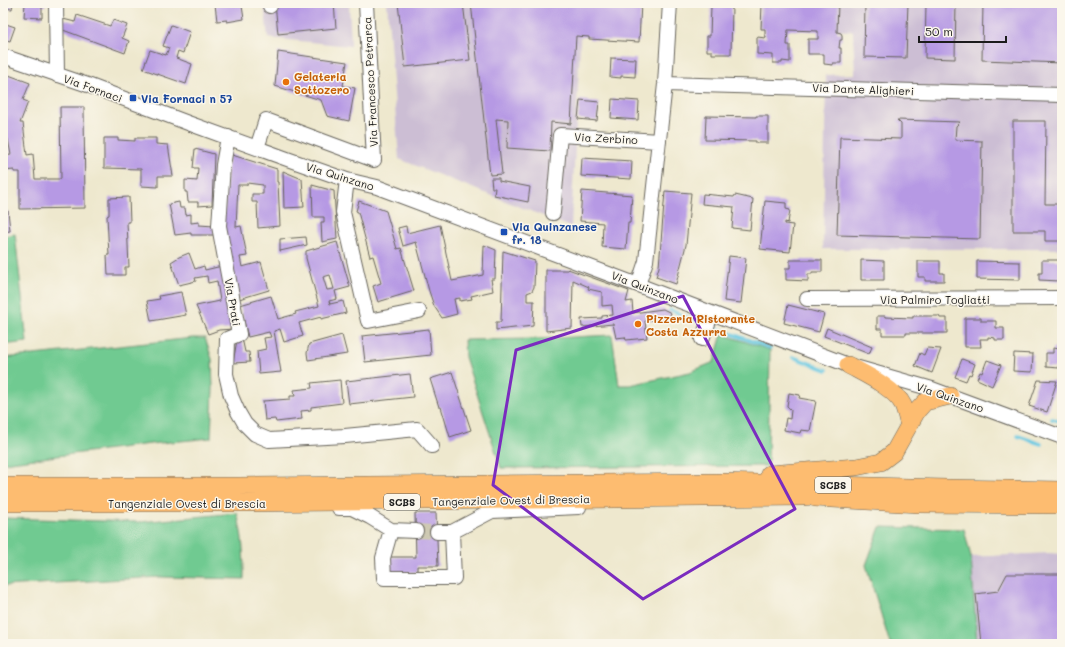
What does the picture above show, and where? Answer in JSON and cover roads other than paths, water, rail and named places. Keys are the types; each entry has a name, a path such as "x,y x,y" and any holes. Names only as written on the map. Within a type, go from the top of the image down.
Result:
{"main road":[{"path":"848,365 889,388 903,404 909,426"},
{"path":"720,482 752,475 856,467 880,462 894,452 917,411 925,402 950,396"},
{"name":"Tangenziale Ovest di Brescia","path":"3,486 246,486 720,482 1062,490"},
{"name":"Tangenziale Ovest di Brescia","path":"3,503 247,503 801,497 947,488"},
{"path":"801,497 918,504 1062,505"}],"street":[{"path":"56,3 57,75"},
{"name":"Via Francesco Petrarca","path":"256,148 266,120 374,160 366,3"},
{"path":"638,285 646,261 665,84 670,3"},
{"name":"Via Fornaci","path":"3,56 85,84 228,137"},
{"name":"Via Dante Alighieri","path":"665,84 1062,95"},
{"name":"Via Zerbino","path":"553,213 560,135 659,141"},
{"name":"Via Quinzano","path":"228,137 347,180 376,187 848,365 932,389 1062,437"},
{"name":"Via Prati","path":"228,137 223,165 219,226 239,334 227,339 226,374 231,396 245,424 255,434 270,440 345,436 417,429 432,446"},
{"path":"347,180 343,212 368,321 419,311"},
{"name":"Via Palmiro Togliatti","path":"807,299 1062,298"},
{"path":"702,339 712,313"},
{"path":"437,532 452,532 492,511 630,506 662,498"},
{"path":"247,503 277,510 352,508 391,530 416,531"},
{"path":"391,530 383,558 384,578 454,578 452,532"}],"waterway":[{"path":"670,310 700,322"},
{"path":"716,328 770,348"},
{"path":"793,357 827,370"},
{"path":"1052,419 1062,421"},
{"path":"1018,436 1041,444"}],"tunnel":[{"path":"416,531 437,532"}],"place":[{"name":"Gelateria Sottozero","path":"286,82"},
{"name":"Via Fornaci n 57","path":"133,98"},
{"name":"Via Quinzanese fr. 18","path":"504,232"},
{"name":"Pizzeria Ristorante Costa Azzurra","path":"638,324"}]}
